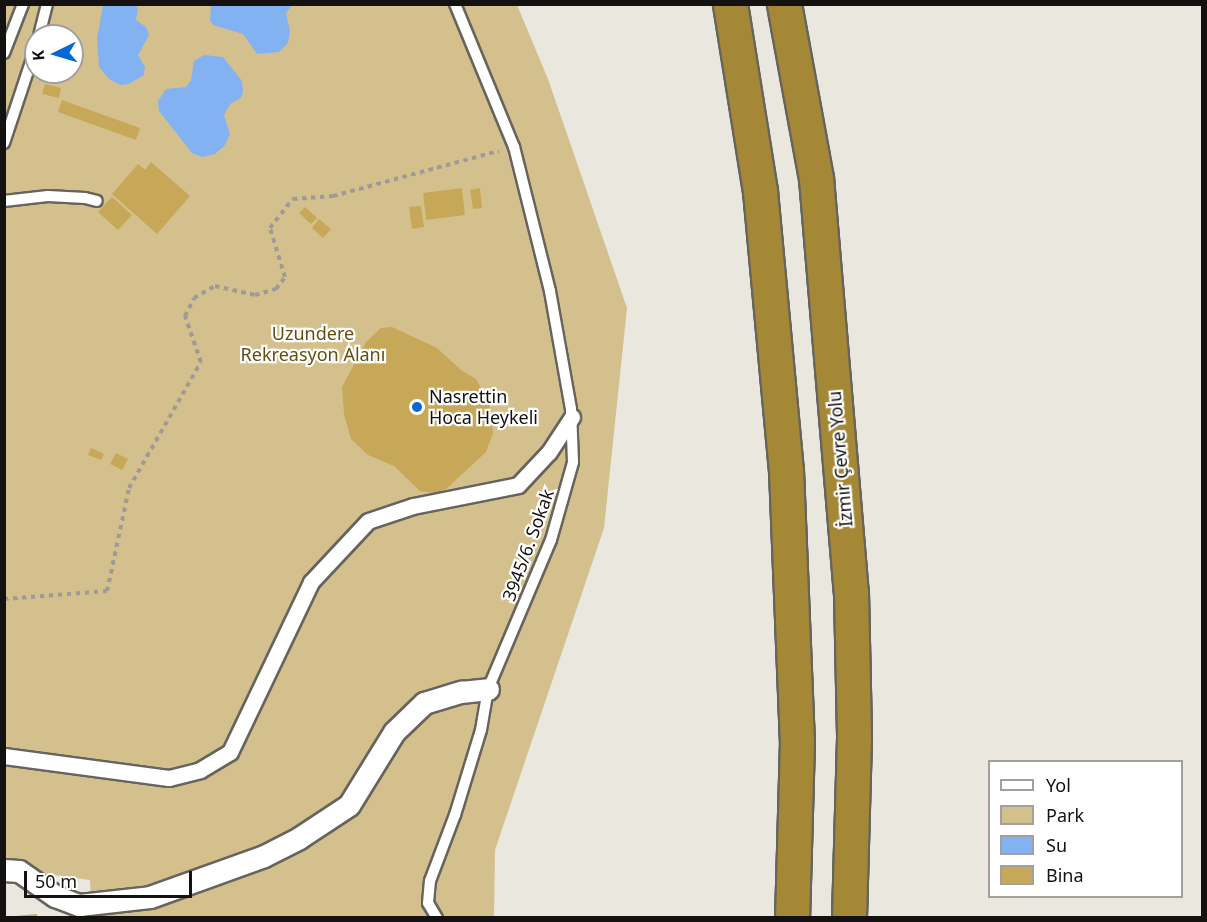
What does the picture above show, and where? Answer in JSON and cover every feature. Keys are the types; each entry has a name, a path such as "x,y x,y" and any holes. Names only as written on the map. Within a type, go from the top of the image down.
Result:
{"highway":[{"path":"730,4 760,191 786,470 797,741 792,918"},
{"name":"İzmir Çevre Yolu","path":"784,4 816,178 851,592 854,738 849,918"}],"street":[{"path":"4,756 169,778 200,770 230,752 311,582 368,521 413,506 518,485 549,452 572,417"},
{"path":"4,870 19,871 55,897 79,905 150,897 264,856 299,838 349,805 394,732 424,703 461,692 488,689"}],"lane":[{"path":"4,53 23,4"},
{"path":"42,24 47,4"},
{"name":"3945/6. Sokak","path":"437,918 429,903 430,881 474,752 488,689 551,540 573,462 572,417 550,291 514,147 455,4"},
{"path":"4,143 24,83"},
{"path":"4,201 48,196 97,201"}],"path":[{"path":"4,599 107,591 129,488 201,362 185,316 194,298 214,286 255,295 276,289 285,277 270,228 293,200 333,196 514,147"}],"green space":[{"name":"Uzundere Rekreasyon Alanı","path":"5,5 517,5 548,79 627,308 604,528 495,850 494,917 92,917 90,880 5,868"}],"water":[{"path":"103,5 135,5 138,8 136,20 146,27 149,35 138,55 145,67 144,75 129,84 121,85 109,79 99,67 97,39"},
{"path":"211,5 292,5 286,13 290,31 288,43 279,52 257,54 243,34 213,25 210,21"},
{"path":"204,55 223,57 242,81 243,92 241,98 230,104 224,115 230,134 225,145 215,154 202,157 192,153 159,111 158,101 166,89 186,87 191,80 194,61"}],"building":[{"path":"45,84 61,88 59,98 42,94"},
{"path":"62,100 140,128 136,140 58,112"},
{"path":"151,162 190,196 157,234 112,194 138,164 145,170"},
{"path":"462,188 465,215 426,220 423,193"},
{"path":"480,188 482,208 473,209 470,190"},
{"path":"112,197 132,215 118,230 98,212"},
{"path":"421,206 424,227 412,229 409,207"},
{"path":"305,207 317,218 311,224 299,213"},
{"path":"319,219 331,229 323,238 312,228"},
{"name":"Nasrettin Hoca Heykeli","path":"392,327 437,348 461,370 476,379 489,402 493,433 486,452 446,489 436,493 420,491 394,466 368,455 351,439 344,414 342,387 366,342 381,328"},
{"path":"91,448 104,454 101,460 88,455"},
{"path":"116,453 128,459 122,470 110,464"},
{"path":"37,914 37,918 15,918 15,916"}],"place":[{"name":"Nasrettin Hoca Heykeli","path":"417,407"}]}
